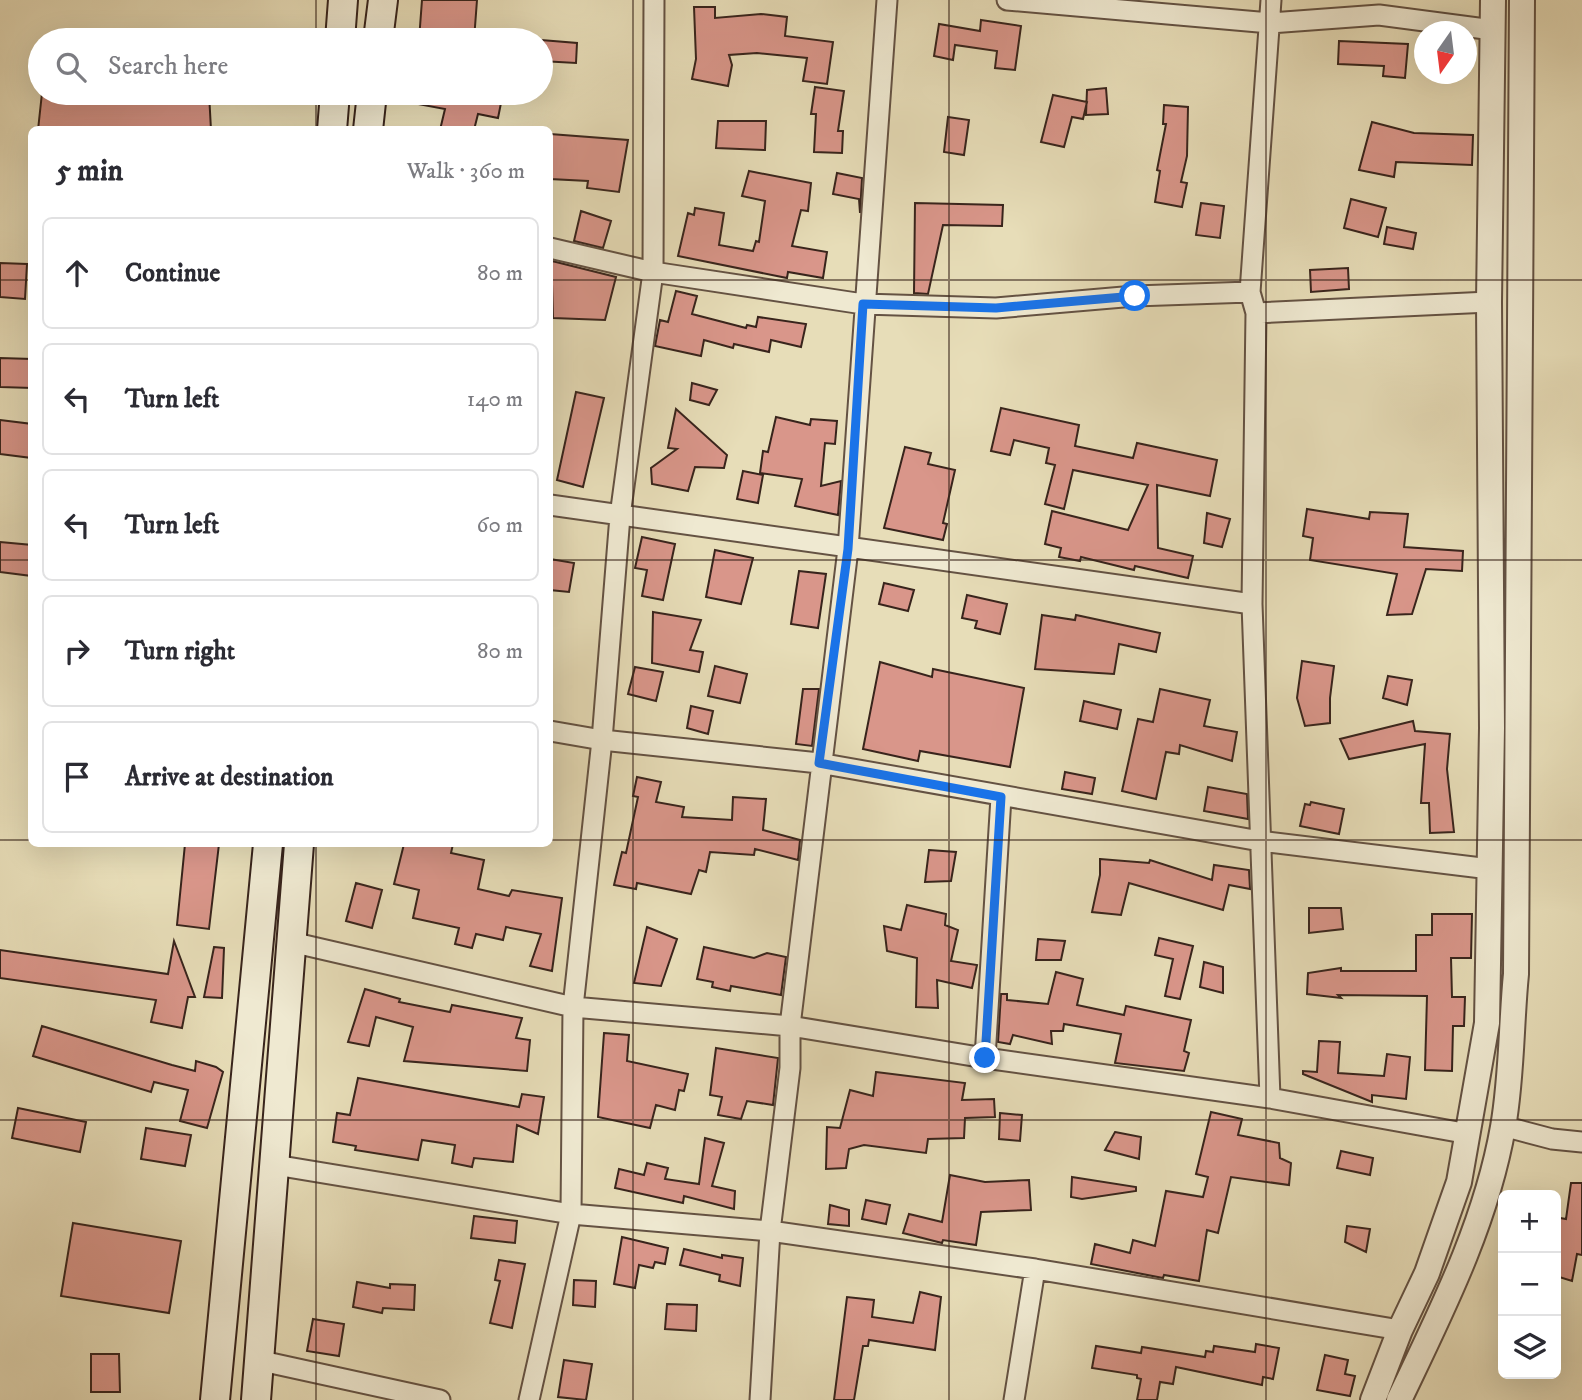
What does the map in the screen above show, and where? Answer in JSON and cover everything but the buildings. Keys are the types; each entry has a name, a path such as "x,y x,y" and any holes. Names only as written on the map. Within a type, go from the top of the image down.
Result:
{"main road":[{"path":"341,28 343,0"},
{"path":"380,28 383,0"},
{"path":"332,126 334,105"},
{"path":"368,126 371,105"},
{"path":"215,1400 268,847"},
{"path":"256,1400 299,847"}],"street":[{"path":"529,1400 571,1214 573,1007 602,740 620,516 653,272 654,0"},
{"path":"760,1400 770,1231 790,1068 790,1026 819,763 848,549 863,304 887,0"},
{"path":"1007,0 1270,23 1378,15 1493,30"},
{"path":"1270,1098 1252,604 1256,313 1250,292 1271,0"},
{"path":"1373,1400 1399,1330 1427,1273 1459,1182 1487,1023 1492,560 1489,302 1493,0"},
{"path":"1399,1400 1462,1265 1484,1205 1503,1126 1516,974 1522,0"},
{"path":"553,249 653,272 863,304 996,308 1135,296 1250,292"},
{"path":"1256,313 1489,302"},
{"path":"553,505 1252,604"},
{"path":"553,732 602,740 819,763 1260,841 1490,869"},
{"path":"985,1058 1001,797"},
{"path":"291,942 573,1007 790,1026 985,1058 1270,1098 1469,1133"},
{"path":"1503,1126 1552,1139 1582,1142"},
{"path":"275,1164 571,1214 770,1231 1035,1269 1399,1330"},
{"path":"1014,1400 1035,1269"},
{"path":"257,1360 440,1400"}],"route":[{"path":"985,1058 1001,797 819,763 848,549 863,304 996,308 1135,296"}]}
